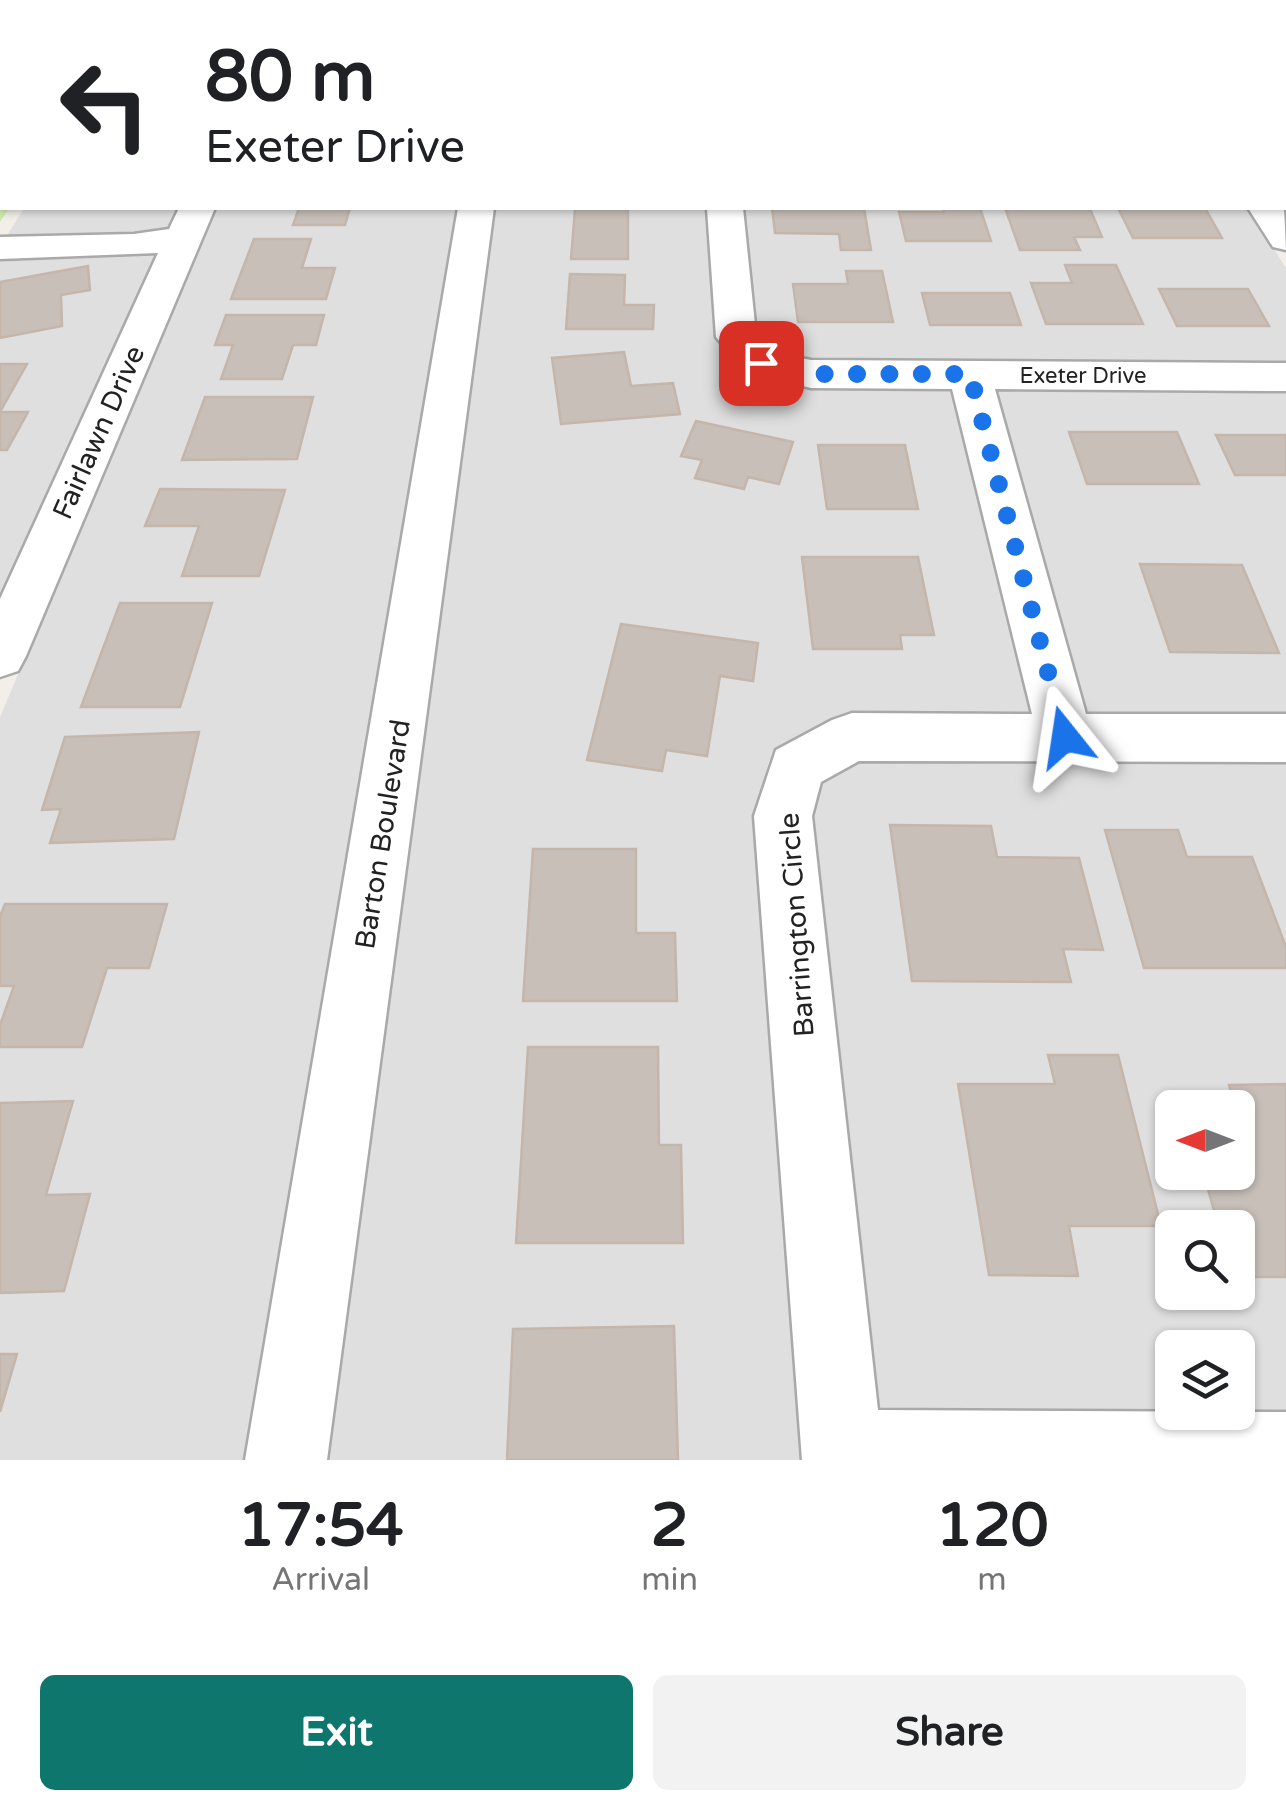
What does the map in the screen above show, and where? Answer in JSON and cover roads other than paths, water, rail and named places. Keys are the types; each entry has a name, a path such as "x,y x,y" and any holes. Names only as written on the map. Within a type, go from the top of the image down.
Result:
{"street":[{"name":"Barton Boulevard","path":"286,1460 476,210"},
{"name":"Exeter Drive","path":"725,210 736,336 761,363 812,374 1286,377"},
{"path":"1267,210 1286,239"},
{"path":"0,248 134,244 190,223"},
{"name":"Fairlawn Drive","path":"0,656 190,223"},
{"path":"970,374 1065,737"},
{"name":"Barrington Circle","path":"842,1455 783,816 796,766 852,738 1286,738"},
{"path":"842,1455 1286,1453"}]}
